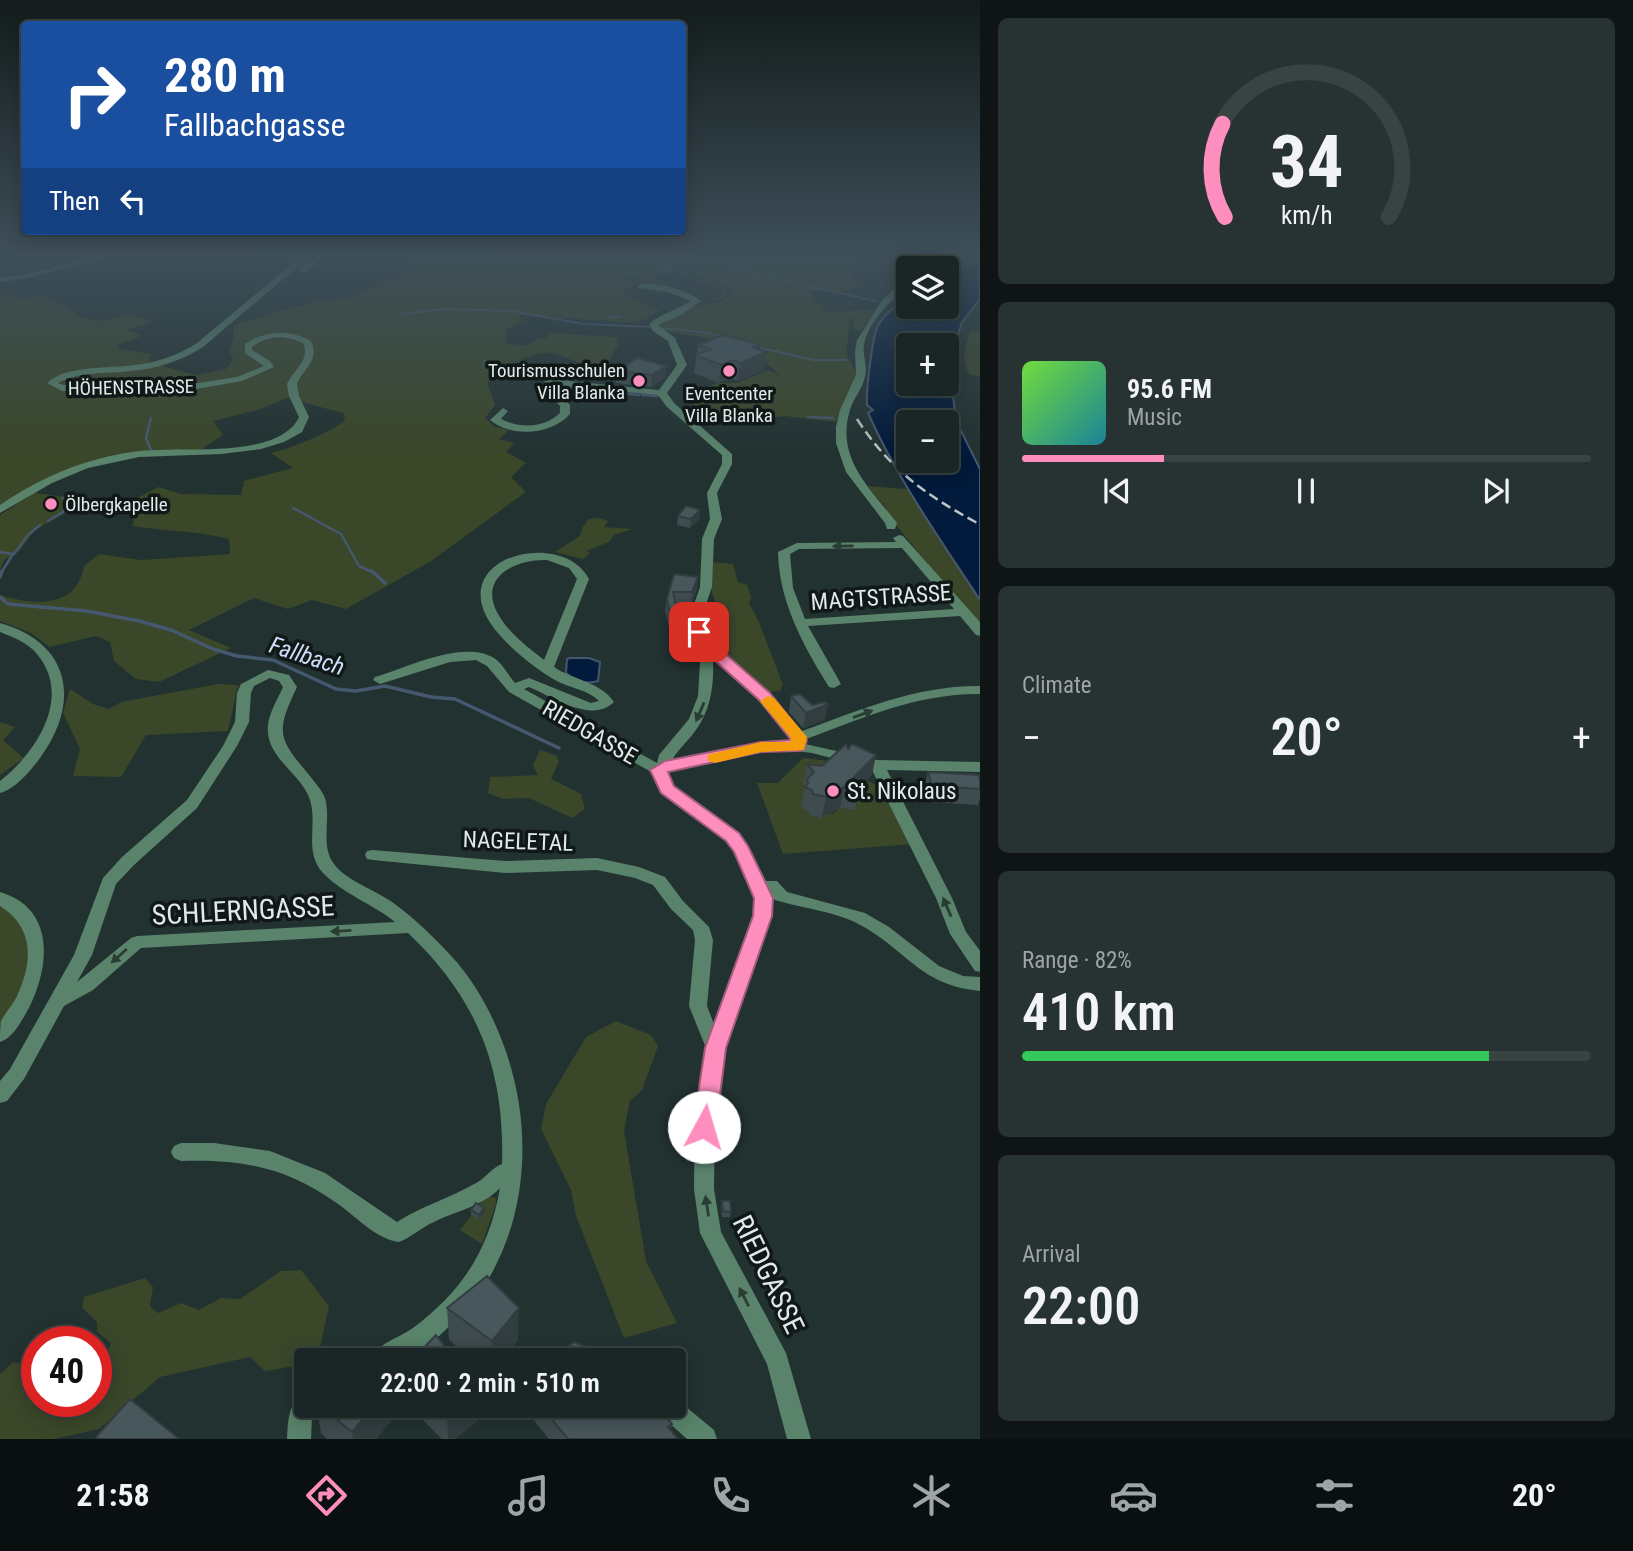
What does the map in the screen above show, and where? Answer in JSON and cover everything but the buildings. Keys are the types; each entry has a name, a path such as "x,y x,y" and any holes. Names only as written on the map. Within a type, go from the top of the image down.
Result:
{"street":[{"name":"HÖHENSTRASSE","path":"0,510 51,481 107,459 146,453 231,450 273,441 298,430 303,423 303,414 292,386 293,380 309,363 312,353 306,341 293,336 272,335 253,341 248,346 248,351 267,363 267,369 213,385 162,390 104,386 62,388 52,383 55,378 67,374 130,369 181,356 196,348 230,320"},
{"path":"658,320 654,326 673,340 682,365 662,393"},
{"path":"872,320 860,340 858,359 862,374 845,409 841,428 840,444 847,466 883,521 980,632"},
{"path":"503,411 495,420 514,427 538,427 557,421 565,414 565,405 546,387 549,382 662,393"},
{"path":"662,393 683,417 707,433 727,454 727,464 712,493 716,519 708,539 706,587 697,613 699,632 707,646 764,696 799,742 877,765 980,767"},
{"path":"834,684 787,594 783,571 784,552 797,547 905,545"},
{"path":"514,689 529,682 584,706 598,707 607,702 601,694 568,682 547,668 499,624 488,604 487,593 494,574 508,563 525,558 545,557 566,561 577,568 583,579 547,668"},
{"name":"MAGTSTRASSE","path":"800,623 965,612"},
{"path":"0,627 29,640 42,651 54,669 59,696 56,716 38,752 24,769 0,788"},
{"path":"707,646 707,692 703,708 693,728 664,758 662,768 761,747 799,742 927,694 950,690 980,690"},
{"name":"RIEDGASSE","path":"380,680 405,674 435,660 480,657 498,669 507,684 514,689 662,768 667,789 732,837 742,850 762,891 762,916 715,1048 705,1110 704,1189 711,1233 778,1361 799,1439"},
{"path":"0,1095 17,1074 83,955 109,882 128,861 192,804 238,731 245,687 253,680 268,674 281,677 290,687 276,712 274,730 282,752 316,796 324,862 333,872 390,908 452,969 490,1031 501,1061 510,1110 515,1145 514,1169 509,1211 494,1250 475,1282 433,1326 399,1348"},
{"path":"877,765 944,898 958,934 980,966"},
{"name":"NAGELETAL","path":"373,855 505,867 597,864 639,873 659,881 677,905 703,931 705,940 698,1006 715,1048"},
{"path":"771,885 781,896 869,922 926,968 950,980 980,984"},
{"path":"0,898 16,906 27,918 34,932 37,952 29,993 13,1020 0,1035"},
{"name":"SCHLERNGASSE","path":"58,1001 87,985 137,942 409,927"},
{"path":"181,1152 221,1149 271,1158 310,1174 391,1231 399,1232 426,1215 454,1205 487,1188 502,1173 514,1169"},
{"path":"299,1439 300,1418"},
{"path":"681,1418 705,1439"}],"green space":[{"path":"0,320 150,320 153,321 127,330 142,336 119,344 118,349 151,354 149,363 196,375 226,369 233,360 229,351 234,339 233,325 250,320 521,320 506,330 507,341 504,343 526,346 538,339 547,339 550,333 617,337 618,345 607,364 588,365 557,354 542,353 520,361 487,382 495,405 485,418 495,427 509,430 499,439 514,443 506,452 526,463 511,477 526,492 431,561 346,609 312,600 288,609 254,598 189,630 231,648 159,682 136,679 114,661 110,642 96,636 49,647 31,633 0,621 0,595 39,602 63,597 79,580 84,566 99,554 141,560 230,554 229,539 133,526 135,499 159,487 180,494 241,495 244,481 293,468 271,453 318,436 344,422 345,417 343,413 286,398 261,409 213,421 223,435 200,450 119,455 87,462 0,505"},
{"path":"596,320 643,320 638,323"},
{"path":"851,320 846,354 857,374 836,422 785,416 755,420 741,417 745,414 721,415 705,411 686,398 717,383 737,383 768,370 781,376 762,359 702,337 666,332 658,327 658,322"},
{"path":"854,320 869,320 860,332 852,328"},
{"path":"970,331 980,332 980,376 970,375 965,364"},
{"path":"867,486 907,489 980,600 980,628 887,514 887,509"},
{"path":"34,493 66,497 71,505 65,513 35,530 19,551 4,560 0,570 0,515"},
{"path":"600,518 608,521 604,527 632,529 614,535 609,542 586,551 590,553 583,559 555,552 580,536 589,519"},
{"path":"712,562 733,564 738,582 747,585 751,597 749,603 783,685 780,691 766,692 731,659 706,621 717,607 712,592"},
{"path":"218,684 238,685 228,731 146,735 121,777 73,776 80,749 63,713 70,689 93,704 109,709 121,702"},
{"path":"0,722 15,727 3,740 24,758 0,775"},
{"path":"540,750 557,756 559,761 551,779 581,794 585,809 572,818 529,798 503,799 488,793 490,777 538,775 533,765"},
{"path":"803,758 830,761 808,811 809,815 833,814 868,781 880,787 914,844 783,854 757,783 778,783"},
{"path":"0,906 10,912 23,928 28,954 20,990 0,1025"},
{"path":"616,1021 651,1035 658,1046 642,1090 630,1101 624,1131 646,1261 677,1323 624,1338 576,1216 571,1190 541,1129 546,1104 586,1037"},
{"path":"486,1196 496,1198 496,1204 482,1244 460,1230"},
{"path":"301,1270 329,1306 320,1348 294,1348 294,1366 265,1371 250,1357 160,1377 99,1429 54,1439 0,1439 0,1374 12,1363 21,1363 21,1417 112,1417 112,1326 97,1326 97,1322 82,1307 84,1297 145,1278 153,1287 150,1306 158,1313 181,1303 199,1310 221,1298 240,1299 281,1271"}],"water":[{"path":"882,320 963,320 959,333 896,333 896,396 953,396 955,410 896,410 896,468 868,413 873,410 867,405 873,343"},
{"path":"959,427 980,469 980,600 935,532 899,473 959,473"},
{"path":"589,658 600,662 598,681 580,681 566,673 567,659"}],"waterway":[{"path":"562,320 584,324 653,327"},
{"path":"661,328 710,333 722,337"},
{"path":"756,347 814,360 846,360"},
{"path":"484,361 525,370 546,379"},
{"path":"561,386 607,392"},
{"path":"620,393 639,395 622,393"},
{"path":"642,395 658,396"},
{"path":"808,417 833,418"},
{"path":"151,418 146,438 151,450"},
{"path":"48,521 63,512 66,506 63,498"},
{"path":"293,508 341,534 359,566 374,573"},
{"path":"14,554 28,535 40,525"},
{"name":"Fallbach","path":"0,552 13,554 2,572"},
{"path":"372,571 385,583"},
{"name":"Fallbach","path":"0,577 2,572"},
{"name":"Fallbach","path":"0,597 8,604 86,611 139,621 171,630 213,649 237,656 273,660 336,689 356,691 385,686 431,697 455,699 559,748"}],"railway":[{"path":"857,419 883,453 912,481 944,504 980,524"}],"slow traffic":[{"path":"715,758 761,747 798,746 799,737 768,701"}],"place":[{"name":"Eventcenter Villa Blanka","path":"729,371"},
{"name":"Tourismusschulen Villa Blanka","path":"639,381"},
{"name":"Ölbergkapelle","path":"51,504"},
{"name":"St. Nikolaus","path":"833,791"}],"route":[{"path":"699,632 707,646 764,696 799,737 798,746 761,747 665,766 659,770 667,789 732,837 742,850 764,898 762,916 715,1048 704,1127"}]}
